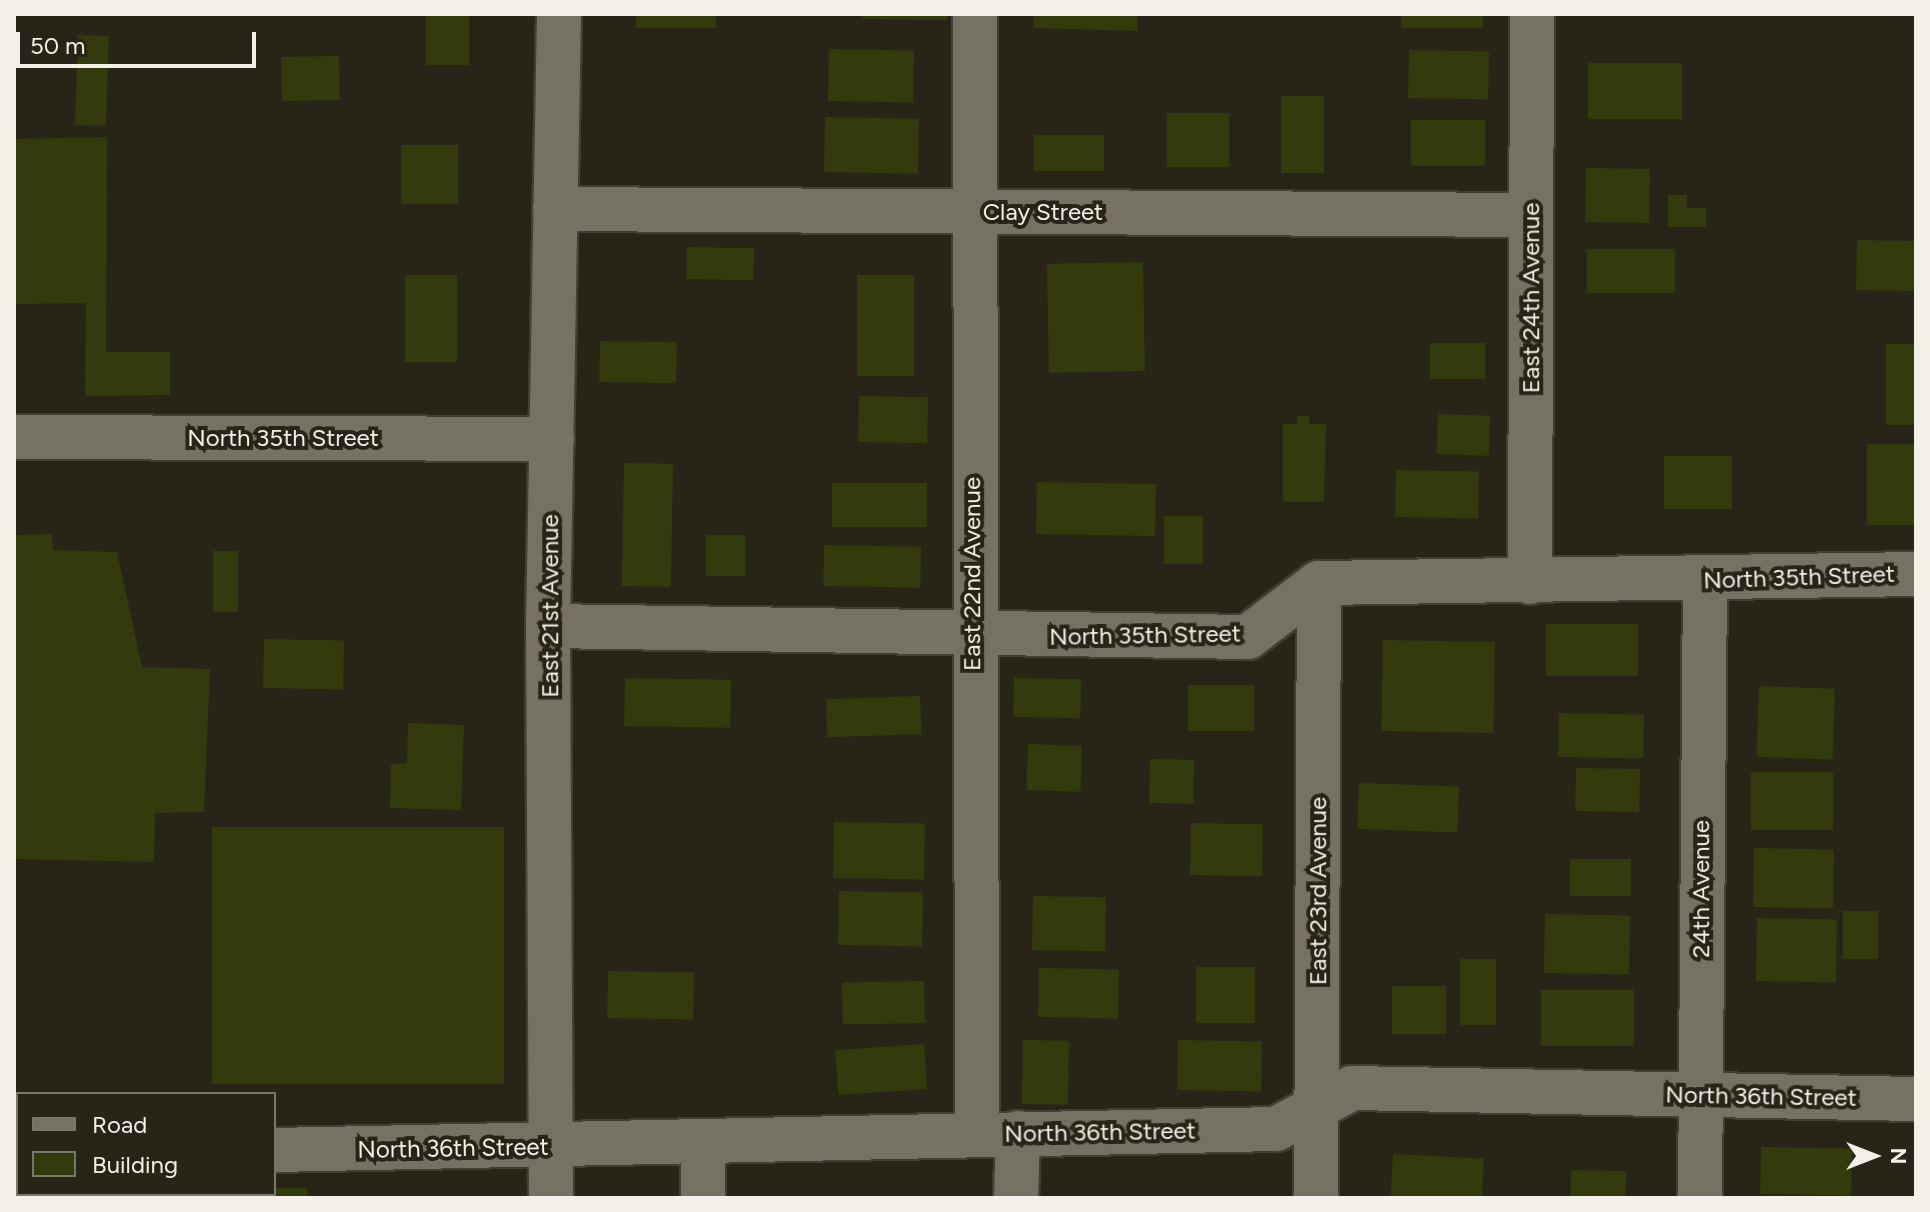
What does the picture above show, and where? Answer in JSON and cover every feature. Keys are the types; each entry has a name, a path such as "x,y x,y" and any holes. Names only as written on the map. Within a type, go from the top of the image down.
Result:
{"street":[{"name":"East 21st Avenue","path":"551,1198 548,626 559,14"},
{"name":"East 22nd Avenue","path":"975,14 972,636 997,1134 1016,1198"},
{"name":"East 24th Avenue","path":"1530,582 1532,14"},
{"name":"Clay Street","path":"555,209 1531,215"},
{"name":"North 35th Street","path":"14,437 552,439"},
{"name":"North 35th Street","path":"548,626 972,636 1248,637 1319,583 1705,580 1916,574"},
{"name":"24th Avenue","path":"1700,1198 1705,580"},
{"name":"East 23rd Avenue","path":"1316,1198 1319,583"},
{"name":"North 36th Street","path":"276,1150 551,1147 1276,1129 1317,1110 1352,1088 1916,1099"},
{"path":"703,1143 703,1198"}],"building":[{"path":"426,14 469,14 469,65 426,65"},
{"path":"636,14 716,14 716,28 636,28"},
{"path":"863,14 948,14 947,20 863,19"},
{"path":"1034,14 1138,14 1137,31 1033,28"},
{"path":"1401,14 1483,14 1483,28 1401,28"},
{"path":"78,35 109,36 106,126 75,125"},
{"path":"829,49 914,50 913,102 828,101"},
{"path":"1409,50 1489,51 1488,99 1408,98"},
{"path":"339,56 340,100 282,101 281,57"},
{"path":"1588,63 1682,63 1682,119 1588,119"},
{"path":"1281,96 1324,96 1324,173 1281,173"},
{"path":"1167,113 1229,113 1229,167 1167,167"},
{"path":"825,117 919,119 918,174 824,172"},
{"path":"1411,120 1485,120 1485,166 1411,166"},
{"path":"1034,135 1104,135 1104,171 1034,171"},
{"path":"107,137 106,352 170,352 170,395 85,396 86,303 14,304 14,139"},
{"path":"401,145 458,145 458,204 401,204"},
{"path":"1586,168 1650,169 1649,223 1585,222"},
{"path":"1668,195 1687,195 1687,208 1706,208 1706,227 1668,227"},
{"path":"1857,240 1916,241 1915,291 1856,290"},
{"path":"687,247 754,248 753,280 686,279"},
{"path":"1587,249 1675,249 1675,293 1587,293"},
{"path":"1143,262 1145,371 1049,373 1047,264"},
{"path":"405,275 457,275 457,362 405,362"},
{"path":"857,275 914,275 914,376 857,376"},
{"path":"600,341 677,342 676,383 599,382"},
{"path":"1430,343 1485,343 1485,379 1430,379"},
{"path":"1886,344 1916,344 1916,425 1886,425"},
{"path":"859,396 928,397 927,443 858,442"},
{"path":"1438,414 1490,416 1489,456 1437,454"},
{"path":"1297,416 1309,416 1309,424 1326,424 1324,502 1283,502 1283,424 1297,424"},
{"path":"1867,444 1916,444 1916,525 1867,525"},
{"path":"1664,456 1732,456 1732,509 1664,509"},
{"path":"624,463 673,464 671,587 622,586"},
{"path":"1396,470 1479,471 1478,518 1395,517"},
{"path":"1037,482 1156,484 1155,536 1036,534"},
{"path":"832,483 927,483 927,527 832,527"},
{"path":"1164,516 1203,516 1203,564 1164,564"},
{"path":"52,534 53,550 117,552 142,667 210,669 204,812 155,813 154,862 14,859 14,535"},
{"path":"706,535 745,535 745,576 706,576"},
{"path":"824,545 921,547 920,588 823,586"},
{"path":"213,551 238,551 238,612 213,612"},
{"path":"1546,624 1638,624 1638,676 1546,676"},
{"path":"264,639 344,640 343,689 263,688"},
{"path":"1383,640 1495,642 1493,733 1381,731"},
{"path":"625,678 731,680 730,728 624,726"},
{"path":"1014,678 1081,679 1080,718 1013,717"},
{"path":"1188,685 1254,685 1254,731 1188,731"},
{"path":"1759,686 1835,689 1832,760 1757,757"},
{"path":"920,696 921,734 827,737 826,699"},
{"path":"1559,713 1644,714 1643,758 1558,757"},
{"path":"408,723 464,725 461,810 390,808 391,764 407,763"},
{"path":"1028,744 1082,746 1080,792 1026,790"},
{"path":"1150,759 1194,760 1193,804 1149,803"},
{"path":"1576,768 1640,769 1639,812 1575,811"},
{"path":"1751,772 1833,772 1833,830 1751,830"},
{"path":"1359,783 1459,786 1457,832 1357,829"},
{"path":"834,822 925,824 924,880 833,878"},
{"path":"1191,823 1263,824 1262,876 1190,875"},
{"path":"212,827 504,827 504,1084 212,1084"},
{"path":"1754,848 1834,849 1833,908 1753,907"},
{"path":"1570,859 1631,859 1631,896 1570,896"},
{"path":"839,891 923,892 922,946 838,945"},
{"path":"1033,896 1106,897 1105,951 1032,950"},
{"path":"1843,911 1878,911 1878,959 1843,959"},
{"path":"1545,914 1630,915 1629,974 1544,973"},
{"path":"1757,918 1837,919 1836,982 1756,981"},
{"path":"1460,959 1496,959 1496,1025 1460,1025"},
{"path":"1196,967 1255,967 1255,1023 1196,1023"},
{"path":"1039,968 1119,969 1118,1018 1038,1017"},
{"path":"608,971 694,973 693,1019 607,1018"},
{"path":"924,981 925,1023 843,1024 842,982"},
{"path":"1392,986 1446,986 1446,1034 1392,1034"},
{"path":"1541,990 1634,990 1634,1046 1541,1046"},
{"path":"1023,1040 1069,1041 1068,1105 1022,1104"},
{"path":"1178,1040 1262,1041 1261,1091 1177,1090"},
{"path":"924,1044 927,1089 838,1095 835,1050"},
{"path":"1761,1147 1852,1149 1851,1196 1760,1194"},
{"path":"1393,1154 1484,1159 1482,1198 1391,1198"},
{"path":"1571,1170 1626,1171 1626,1198 1571,1198"},
{"path":"276,1188 307,1188 307,1198 213,1198 276,1196"},
{"path":"98,1196 140,1196 140,1198"}]}
